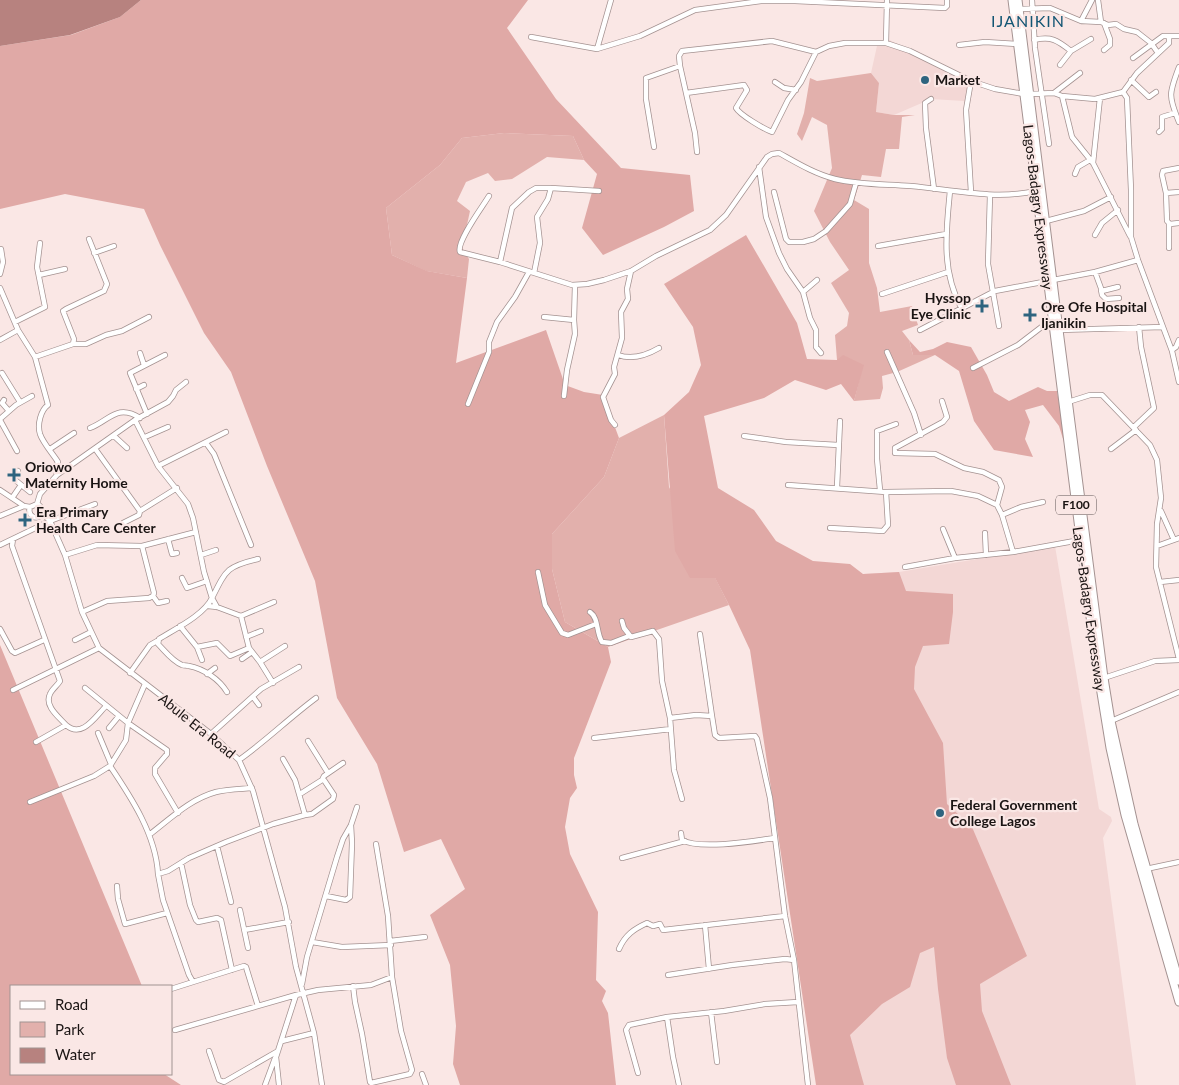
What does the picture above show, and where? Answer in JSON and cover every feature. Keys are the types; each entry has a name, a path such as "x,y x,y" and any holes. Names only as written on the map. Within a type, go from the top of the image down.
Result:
{"highway":[{"name":"Lagos-Badagry Expressway","path":"1012,0 1017,44 1027,94 1046,221 1052,319 1094,656 1110,748 1138,865 1179,1002"},
{"name":"Lagos-Badagry Expressway","path":"1018,0 1036,191 1059,330 1111,721 1134,824 1179,981"}],"street":[{"path":"597,49 611,0"},
{"path":"530,37 597,49 640,36 695,10 732,4 780,0 945,8 947,0"},
{"path":"886,43 887,0"},
{"path":"1032,0 1034,40 1049,144"},
{"path":"1081,21 1092,0"},
{"path":"1098,0 1103,22 1110,39 1110,45 1104,50"},
{"path":"1020,9 1050,8 1081,21 1103,22 1108,25 1116,24 1124,29 1137,32 1151,43 1158,53"},
{"path":"1133,58 1163,36 1179,36"},
{"path":"686,92 744,86 747,90 736,110 745,118 760,124 772,132 816,52 829,46 845,43 886,43 910,51 971,81 995,89 1027,94 1054,93 1062,96 1100,98 1123,92 1141,68 1169,43 1169,36"},
{"path":"1034,40 1047,37 1060,42 1071,51"},
{"path":"1060,66 1071,51 1091,39"},
{"path":"697,152 680,66 679,56 682,51 772,41 816,52"},
{"path":"959,45 985,42 1017,44"},
{"path":"654,147 646,99 646,78 680,66"},
{"path":"1179,67 1170,94 1179,122"},
{"path":"1054,93 1080,73"},
{"path":"1131,80 1149,97 1156,92"},
{"path":"971,81 966,110 971,192"},
{"path":"775,82 784,88 796,90"},
{"path":"1123,92 1129,101 1131,237"},
{"path":"1062,96 1072,137 1091,161 1131,237 1172,351 1179,382"},
{"path":"1091,161 1100,98"},
{"path":"931,99 925,103 926,128 934,189"},
{"path":"1159,132 1162,129 1162,117 1175,113"},
{"path":"489,196 472,220 459,250 460,252 575,285 604,280 631,271 656,256 710,230 726,215 759,167 772,154 779,153 825,176 856,183 999,196 1036,191"},
{"path":"1075,174 1078,168 1091,161"},
{"path":"759,167 766,217 787,269 803,292 810,318 816,330 816,347 821,353"},
{"path":"1169,248 1169,224 1167,221 1166,193 1162,173 1163,171 1179,168"},
{"path":"774,192 787,240 792,243 803,242 820,236 832,226 850,204 856,183"},
{"path":"500,262 513,206 536,188 599,191"},
{"path":"468,404 489,352 490,342 497,322 531,273 540,243 537,217 548,199 551,188"},
{"path":"950,191 946,234 948,272 953,291 962,308"},
{"path":"1166,193 1179,192"},
{"path":"990,195 988,264 999,326"},
{"path":"1046,221 1084,211 1111,197"},
{"path":"1096,235 1102,223 1118,210"},
{"path":"1169,224 1179,224"},
{"path":"878,246 946,234"},
{"path":"73,344 74,339 64,311 101,294 107,284 89,239"},
{"path":"14,322 44,309 37,267 40,243"},
{"path":"94,253 114,246"},
{"path":"0,274 3,262 1,248"},
{"path":"920,330 993,292 1095,272 1138,260"},
{"path":"39,275 65,269"},
{"path":"616,425 612,420 603,397 614,378 614,367 622,338 621,312 628,299 627,289 631,271"},
{"path":"882,294 948,272"},
{"path":"1095,272 1102,295 1106,299 1119,298"},
{"path":"803,292 817,280"},
{"path":"564,396 567,370 575,334 575,285"},
{"path":"1101,290 1118,287"},
{"path":"0,288 18,330 35,357 48,405 44,408 41,416 40,433 58,462 55,467 57,475"},
{"path":"35,357 73,344 86,344 106,335 122,331 149,317"},
{"path":"544,317 574,320"},
{"path":"973,368 1018,345 1052,319"},
{"path":"1110,448 1135,429 1154,408 1141,347 1139,327"},
{"path":"1059,330 1163,327"},
{"path":"0,340 18,330"},
{"path":"1172,351 1179,340"},
{"path":"618,355 622,357 639,356 649,354 659,348"},
{"path":"1172,351 1179,350"},
{"path":"887,352 914,413 921,435"},
{"path":"140,353 144,366"},
{"path":"123,376 165,354"},
{"path":"2,373 20,402"},
{"path":"130,373 147,414"},
{"path":"30,507 36,504 40,494 57,475 96,450 137,419 168,402 174,396 176,390 186,382"},
{"path":"136,389 144,385"},
{"path":"1068,402 1090,395 1102,395 1150,445 1157,460 1161,498 1157,524 1156,568 1179,659 1154,660 1104,678"},
{"path":"17,451 0,419 20,402 32,396"},
{"path":"4,400 2,403 8,411"},
{"path":"942,401 947,417 943,422 895,448 895,453 935,454 964,468 983,472 999,480 1002,487 997,505"},
{"path":"90,428 121,412 132,413 137,419 158,466 188,504 207,581 217,607"},
{"path":"837,487 840,421"},
{"path":"880,490 877,430 896,424"},
{"path":"145,437 168,427"},
{"path":"158,466 226,432"},
{"path":"50,448 74,433"},
{"path":"114,436 127,448"},
{"path":"744,436 786,442 838,445"},
{"path":"206,443 214,454 251,545"},
{"path":"96,450 140,511"},
{"path":"18,471 14,479 30,492"},
{"path":"12,498 22,485"},
{"path":"788,485 880,490 886,492 951,491 978,496 997,505 1002,515 1012,552"},
{"path":"123,523 177,488"},
{"name":"Abule Era Road","path":"0,490 24,506 30,507 29,511 32,517 39,518 43,514"},
{"path":"830,528 883,531 888,525 886,492"},
{"path":"1002,515 1021,507 1043,502"},
{"name":"Abule Era Road","path":"36,504 42,508 43,514 50,521 65,555 82,612 99,648 212,734 239,760 252,788 289,922 296,967 314,1034 322,1085"},
{"path":"2,544 50,521 95,504"},
{"path":"0,516 24,506"},
{"path":"1157,546 1177,539 1160,510"},
{"path":"943,528 955,558"},
{"path":"65,555 97,545 111,547 142,546 196,532"},
{"path":"984,532 986,554"},
{"path":"168,539 172,554 177,554"},
{"path":"13,540 12,546 60,682 50,694 48,701 51,708 70,729 82,729 106,706"},
{"path":"905,567 1080,540"},
{"path":"2,544 12,546"},
{"path":"142,546 154,593 152,596"},
{"path":"201,555 216,550"},
{"path":"130,672 150,645 208,606 223,577 232,566 258,559"},
{"path":"538,572 545,605 562,633 568,635 596,624"},
{"path":"182,578 186,588 207,581"},
{"path":"1160,582 1179,580"},
{"path":"152,596 158,603 166,600"},
{"path":"82,612 107,601 148,598 152,596"},
{"path":"208,606 217,607 241,616 274,602"},
{"path":"590,612 593,614 599,637 604,643 611,643 629,636 631,638 653,631 659,640 662,681 670,718 674,770 682,799"},
{"path":"241,616 250,650 273,683"},
{"path":"622,621 629,636"},
{"path":"180,626 197,647 202,660"},
{"path":"0,629 15,653 44,640"},
{"path":"246,637 262,631"},
{"path":"75,640 91,632"},
{"path":"700,634 715,735 719,738 755,736 770,798 785,916 794,960 808,1085"},
{"path":"158,641 158,644 177,662 208,674 220,682 227,692"},
{"path":"197,647 217,643 230,656 250,650"},
{"path":"260,662 284,646"},
{"path":"13,690 99,648"},
{"path":"242,660 250,650"},
{"path":"212,734 261,689 299,666"},
{"path":"208,674 215,668"},
{"path":"30,802 94,776 111,765 126,740 128,723 145,684"},
{"path":"85,688 128,723 167,750 167,754 155,768 155,774 178,813"},
{"path":"1111,721 1179,692"},
{"path":"253,697 259,705"},
{"path":"239,760 267,740 296,713 316,698"},
{"path":"670,718 696,715 712,716"},
{"path":"109,728 119,716"},
{"path":"36,742 66,725"},
{"path":"594,738 671,729"},
{"path":"98,733 111,765 150,834 157,858 160,891 193,982"},
{"path":"308,741 328,773"},
{"path":"283,759 296,780 305,815"},
{"path":"300,794 322,780 328,773 343,763"},
{"path":"158,874 169,871 180,863 217,846 273,824 312,814 334,797 324,780 322,780"},
{"path":"150,834 194,801 216,792 252,788"},
{"path":"326,896 346,900 350,897 352,825 357,807"},
{"path":"302,987 307,960 343,839 352,825"},
{"path":"681,833 682,840 686,841"},
{"path":"622,858 686,841 710,844 775,838"},
{"path":"353,986 369,1080 371,1083 380,1084 410,1074 412,1070 401,1030 392,978 391,943 385,893 376,844"},
{"path":"217,846 232,902"},
{"path":"1146,869 1179,862"},
{"path":"180,863 193,916 198,922 216,918 221,920 232,970"},
{"path":"117,886 118,899 125,924 167,913"},
{"path":"240,910 248,948"},
{"path":"619,949 630,932 647,923 653,926 660,924 662,930 785,916"},
{"path":"244,930 289,922"},
{"path":"704,925 710,969"},
{"path":"312,942 342,947 391,943 425,937"},
{"path":"668,975 764,961 794,960"},
{"path":"172,989 244,966 246,967 258,1006"},
{"path":"175,1030 320,989 379,983 392,978"},
{"path":"265,1085 279,1050 296,995"},
{"path":"638,1073 626,1028 637,1023 667,1017 765,1004 798,1002"},
{"path":"711,1012 717,1062"},
{"path":"667,1017 679,1085"},
{"path":"282,1041 314,1034"},
{"path":"209,1051 219,1080 224,1082 279,1050"},
{"path":"276,1057 279,1085"},
{"path":"422,1074 426,1085"}],"shaded area":[{"path":"141,0 528,0 507,28 556,99 621,168 690,175 694,211 603,255 582,228 597,174 584,160 573,136 504,133 462,138 440,165 386,208 392,255 427,271 467,278 456,363 546,330 565,385 584,392 603,395 619,438 604,477 552,534 552,569 565,622 608,647 611,662 574,758 574,775 577,788 570,798 565,827 570,854 598,912 596,980 606,991 602,1001 608,1013 616,1085 460,1085 453,1064 456,1026 450,965 430,915 465,889 441,839 404,852 377,764 337,698 315,581 267,466 231,372 204,333 144,209 65,194 0,209 0,46 71,35 120,17"},
{"name":"Market","path":"887,39 950,68 964,77 993,87 1014,89 1015,94 975,82 972,84 968,99 968,119 964,101 931,99 894,115 876,112 879,83 871,73 877,46"},
{"path":"746,235 797,323 807,359 837,360 843,355 864,365 854,401 841,384 826,390 795,380 764,398 704,416 718,488 754,510 776,541 813,561 850,564 863,574 899,572 906,591 953,594 949,644 923,646 915,667 914,689 943,743 947,804 972,827 1027,956 980,984 982,1011 1011,1085 956,1085 947,1058 934,947 920,953 910,987 882,1004 850,1035 864,1085 816,1085 750,650 715,578 690,578 675,551 664,415 689,392 701,365 693,327 664,284"},
{"path":"909,340 920,352 933,349 947,342 971,347 987,375 994,392 1009,401 1038,387 1047,391 1057,391 1067,452 1059,426 1043,405 1025,410 1030,422 1025,439 1033,457 994,450 974,421 959,371 935,355 913,355"},
{"name":"Federal Government College Lagos","path":"1055,546 1099,809 1111,817 1112,821 1103,838 1136,1085 816,1085 863,574 899,572"},
{"path":"0,645 142,985 10,985 10,1075 166,1075 181,1085 0,1085"}],"green space":[{"path":"871,73 879,83 876,112 894,115 915,115 902,117 899,149 886,149 881,177 862,175 854,200 869,209 869,263 877,288 880,312 912,306 918,325 902,331 909,340 913,355 935,355 897,372 882,376 883,388 880,399 854,401 863,365 837,360 835,335 847,326 849,313 831,283 849,270 830,242 814,211 832,168 827,125 812,117 802,141 797,134 804,113 810,78 817,81"},
{"path":"504,133 573,136 584,160 547,157 512,179 495,181 488,173 466,182 457,201 470,211 462,248 469,259 467,278 426,271 392,255 386,208 440,165 462,138"},
{"path":"664,415 669,487 729,605 608,647 565,622 552,569 552,534 604,477 619,438"}],"water":[{"path":"0,0 141,0 120,17 70,35 0,46"}],"place":[{"name":"Market","path":"925,80"},
{"name":"Hyssop Eye Clinic","path":"982,306"},
{"name":"Ore Ofe Hospital Ijanikin","path":"1030,315"},
{"name":"Oriowo Maternity Home","path":"14,475"},
{"name":"Era Primary Health Care Center","path":"25,520"},
{"name":"Federal Government College Lagos","path":"940,813"}],"district":[{"name":"IJANIKIN","path":"1028,21"}]}
